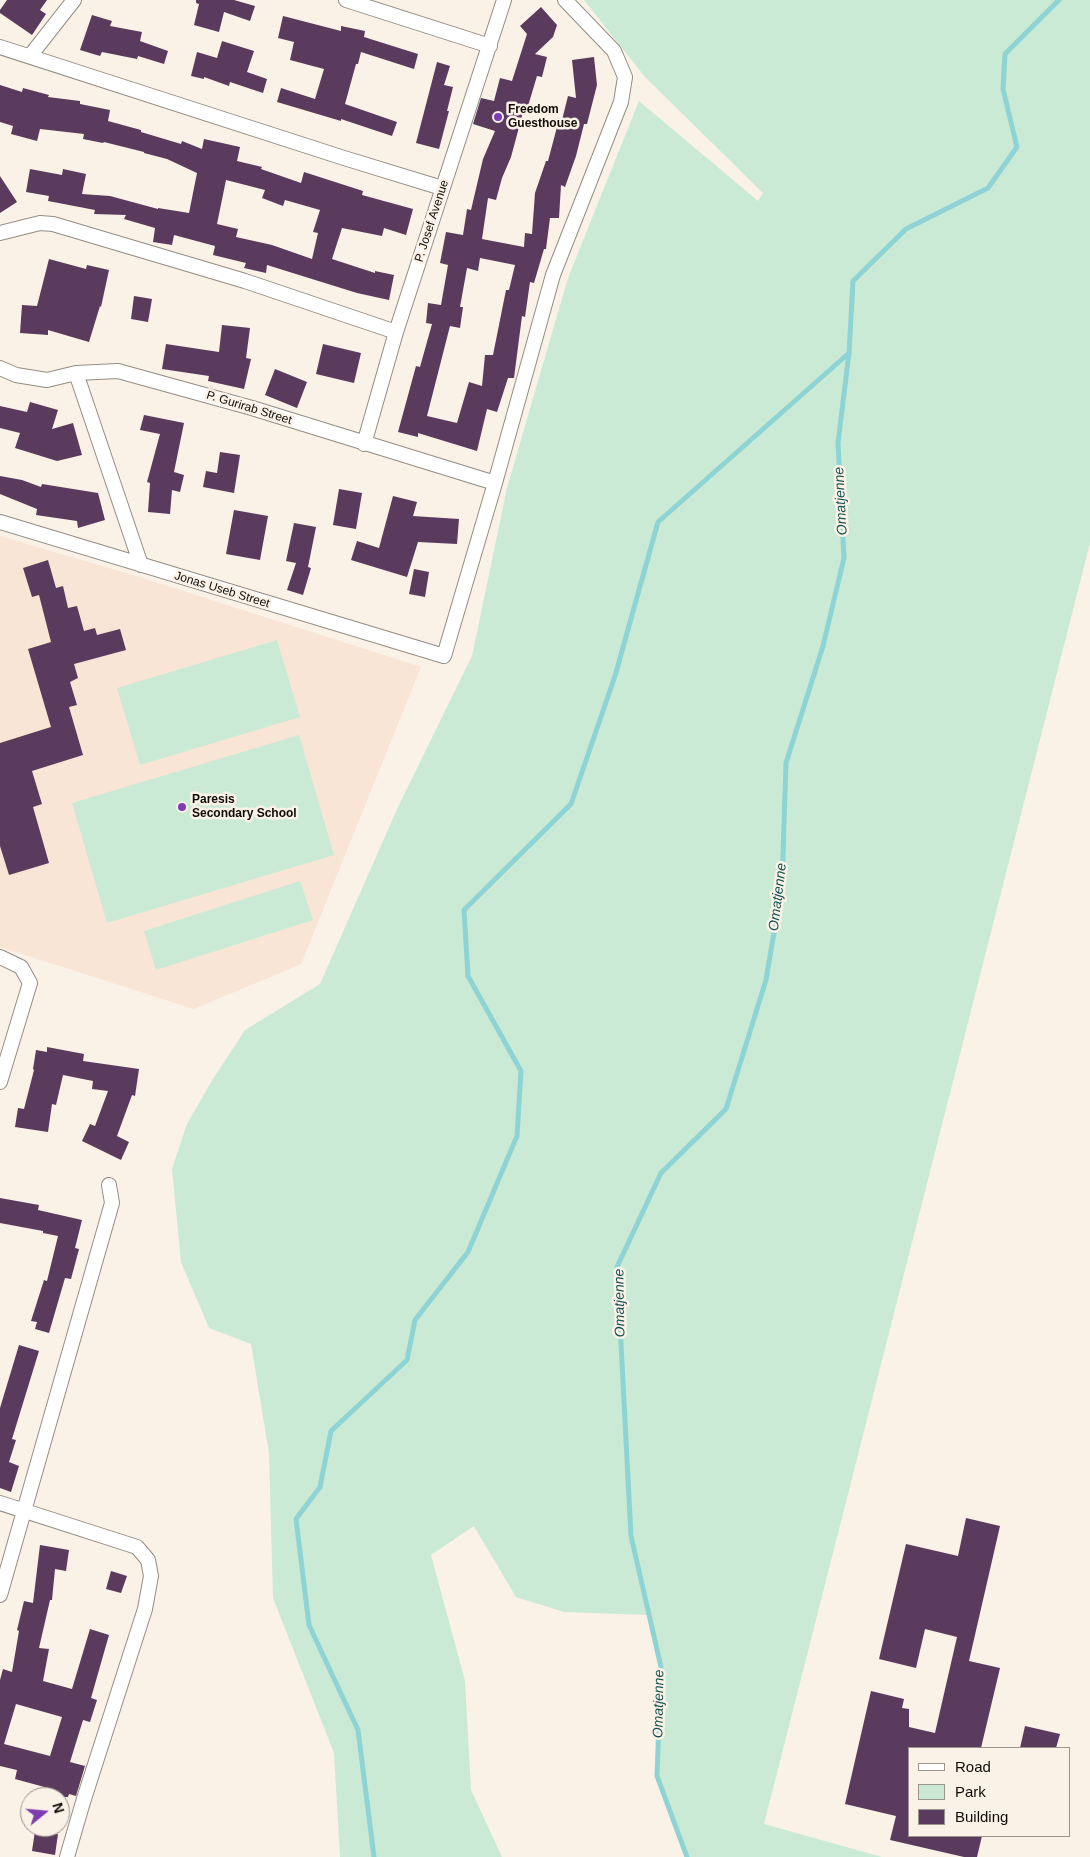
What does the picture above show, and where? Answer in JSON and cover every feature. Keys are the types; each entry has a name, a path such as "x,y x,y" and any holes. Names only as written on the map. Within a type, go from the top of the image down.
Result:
{"street":[{"path":"30,56 74,0"},
{"path":"346,0 490,46"},
{"name":"P. Josef Avenue","path":"364,444 396,332 504,0"},
{"path":"495,483 553,275 621,102 625,77 614,52 565,0"},
{"path":"0,47 335,156 442,188"},
{"path":"0,233 40,223 54,224 245,281 396,332"},
{"name":"P. Gurirab Street","path":"0,368 16,375 47,380 76,373 118,371 252,408 495,483"},
{"path":"76,373 141,566"},
{"name":"Jonas Useb Street","path":"0,522 444,656 495,483"},
{"path":"0,957 21,966 30,983 0,1082"},
{"path":"0,1595 112,1203 109,1185"},
{"path":"0,1504 137,1547 148,1560 151,1576 145,1609 67,1857"}],"shaded area":[{"name":"Paresis Secondary School","path":"0,536 136,576 421,667 301,964 194,1009 0,947"}],"green space":[{"path":"584,0 1090,0 1090,543 764,1824 882,1857 687,1857 657,1776 661,1667 649,1615 564,1612 516,1597 474,1526 431,1555 465,1681 471,1790 502,1857 340,1857 334,1753 273,1598 269,1453 251,1344 209,1328 181,1262 172,1169 187,1124 213,1079 245,1030 320,984 398,807 472,656 507,488 568,278 639,101 758,201 763,193 645,77"},
{"path":"277,640 300,717 140,765 117,688"},
{"path":"299,735 334,855 107,923 72,803"},
{"path":"300,881 313,920 156,970 144,931"}],"building":[{"path":"7,0 47,0 40,10 46,14 32,35 0,13"},
{"path":"196,0 234,0 255,6 250,21 224,12 219,32 194,25 199,4 196,3"},
{"path":"541,7 557,25 553,37 535,54 547,57 542,77 537,76 528,106 525,105 511,157 502,178 496,200 488,198 482,239 524,247 525,233 532,234 535,193 546,161 548,161 557,127 560,128 568,96 576,98 572,60 594,57 597,85 587,124 584,124 576,156 565,187 561,185 559,218 550,218 546,249 544,249 534,283 530,282 525,317 522,316 514,378 508,378 497,412 487,409 477,451 418,433 418,437 398,432 416,366 420,367 432,324 426,323 428,303 441,305 448,265 440,263 446,232 463,235 467,209 471,210 483,159 495,131 473,124 481,98 494,101 500,78 512,81 527,34 520,26","holes":["480,258 515,265 509,290 506,290 493,355 485,355 482,386 469,382 457,423 427,416 450,326 460,328 463,307 460,307 467,268 478,271"]},
{"path":"92,15 112,21 110,26 142,32 140,41 168,51 164,64 138,56 137,59 102,52 100,56 80,50"},
{"path":"283,16 341,31 341,26 365,31 364,37 418,54 414,69 361,52 358,64 356,64 345,104 397,122 392,136 341,119 341,121 277,102 281,88 315,99 324,69 290,60 294,42 278,38"},
{"path":"222,41 254,51 247,72 267,79 263,93 230,82 229,86 204,77 204,79 191,76 197,52 217,58"},
{"path":"437,62 450,66 444,85 453,87 439,149 416,143"},
{"path":"0,85 22,92 23,88 49,95 48,97 80,101 80,104 110,110 108,121 181,144 182,141 202,149 204,139 240,147 237,161 262,167 261,169 301,183 304,172 363,191 362,195 413,209 406,235 384,228 382,236 342,228 332,259 375,273 375,271 394,275 389,300 357,293 267,265 266,273 244,268 246,263 213,255 215,246 174,235 172,245 153,242 155,228 124,219 126,215 94,214 95,210 48,201 49,196 26,192 30,169 62,175 63,169 86,174 82,194 110,196 158,209 189,213 197,173 167,159 144,152 83,139 84,134 40,129 37,141 11,134 13,126 0,122","holes":["226,180 265,190 262,198 283,206 285,200 320,210 313,232 318,233 312,259 272,245 236,237 238,229 217,224"]},
{"path":"0,176 17,202 0,213"},
{"path":"49,259 86,269 87,265 109,270 101,307 89,342 48,330 48,335 20,333 22,305 37,306"},
{"path":"134,296 152,299 148,322 131,319"},
{"path":"222,325 250,328 246,358 251,359 244,389 208,381 209,376 162,369 166,344 219,352"},
{"path":"323,344 361,353 354,383 316,374"},
{"path":"275,369 307,382 297,408 265,395"},
{"path":"30,402 58,410 52,429 73,423 82,455 57,461 15,448 20,433 0,428 0,406 27,412"},
{"path":"144,415 184,423 174,472 184,475 180,492 172,490 170,514 148,512 150,483 147,482 160,434 140,430"},
{"path":"220,452 240,455 234,493 203,487 206,471 217,473"},
{"path":"0,476 22,480 41,487 42,484 98,493 105,520 78,528 77,521 36,515 37,509 0,494"},
{"path":"339,489 362,493 356,529 333,525"},
{"path":"393,496 417,502 413,516 459,519 457,544 418,542 407,577 351,560 357,541 379,548"},
{"path":"234,510 268,516 260,560 226,554"},
{"path":"294,523 316,527 308,567 311,568 303,595 287,590 296,563 286,561"},
{"path":"48,560 56,588 63,586 68,608 77,606 84,631 95,628 97,635 120,629 126,650 74,664 78,678 70,682 77,705 69,707 83,755 32,771 42,804 33,807 49,863 9,875 0,846 0,743 51,727 28,649 51,642 39,595 32,597 23,568"},
{"path":"414,569 429,572 425,597 409,594"},
{"path":"47,1047 84,1054 83,1061 139,1069 135,1096 132,1095 117,1136 129,1142 121,1160 82,1141 90,1124 95,1126 108,1091 92,1089 93,1081 63,1075 56,1105 52,1104 48,1132 15,1127 18,1108 24,1109 34,1070 36,1050 47,1052"},
{"path":"0,1198 39,1205 38,1210 82,1220 75,1248 79,1249 71,1279 65,1278 49,1333 35,1329 37,1322 31,1321 44,1280 47,1281 58,1236 43,1233 43,1231 0,1223"},
{"path":"19,1345 39,1351 12,1439 16,1440 9,1462 19,1466 11,1492 0,1488 0,1408"},
{"path":"966,1518 1000,1526 969,1661 1000,1668 981,1747 908,1747 908,1837 982,1837 977,1857 964,1857 890,1840 896,1816 845,1804 871,1691 904,1699 902,1708 909,1709 909,1727 935,1733 957,1637 925,1629 916,1668 879,1659 906,1544 958,1556"},
{"path":"40,1545 69,1550 66,1571 55,1569 52,1600 50,1600 39,1648 49,1649 43,1681 72,1689 90,1629 109,1635 91,1698 97,1700 90,1722 83,1720 70,1762 85,1766 76,1796 70,1794 70,1787 44,1787 15,1779 17,1770 0,1766 0,1680 3,1669 12,1672 19,1631 17,1630 24,1601 33,1603","holes":["16,1704 62,1717 50,1756 4,1744"]},
{"path":"111,1571 127,1576 121,1593 106,1589"},
{"path":"1025,1726 1060,1734 1056,1747 1020,1747"},
{"path":"34,1837 58,1837 55,1855 32,1851"}],"waterway":[{"name":"Omatjenne","path":"687,1857 657,1776 661,1667 631,1536 617,1267 661,1173 726,1109 766,980 782,885 786,763 823,646 844,558 838,443 849,353 853,281 906,229 988,188 1017,147 1003,89 1005,54 1059,0"},
{"path":"374,1857 358,1730 309,1625 296,1519 320,1487 331,1431 407,1360 415,1320 468,1252 517,1136 521,1071 468,976 464,910 571,804 615,676 658,522 849,353"}],"place":[{"name":"Freedom Guesthouse","path":"498,117"},
{"name":"Paresis Secondary School","path":"182,807"}]}
